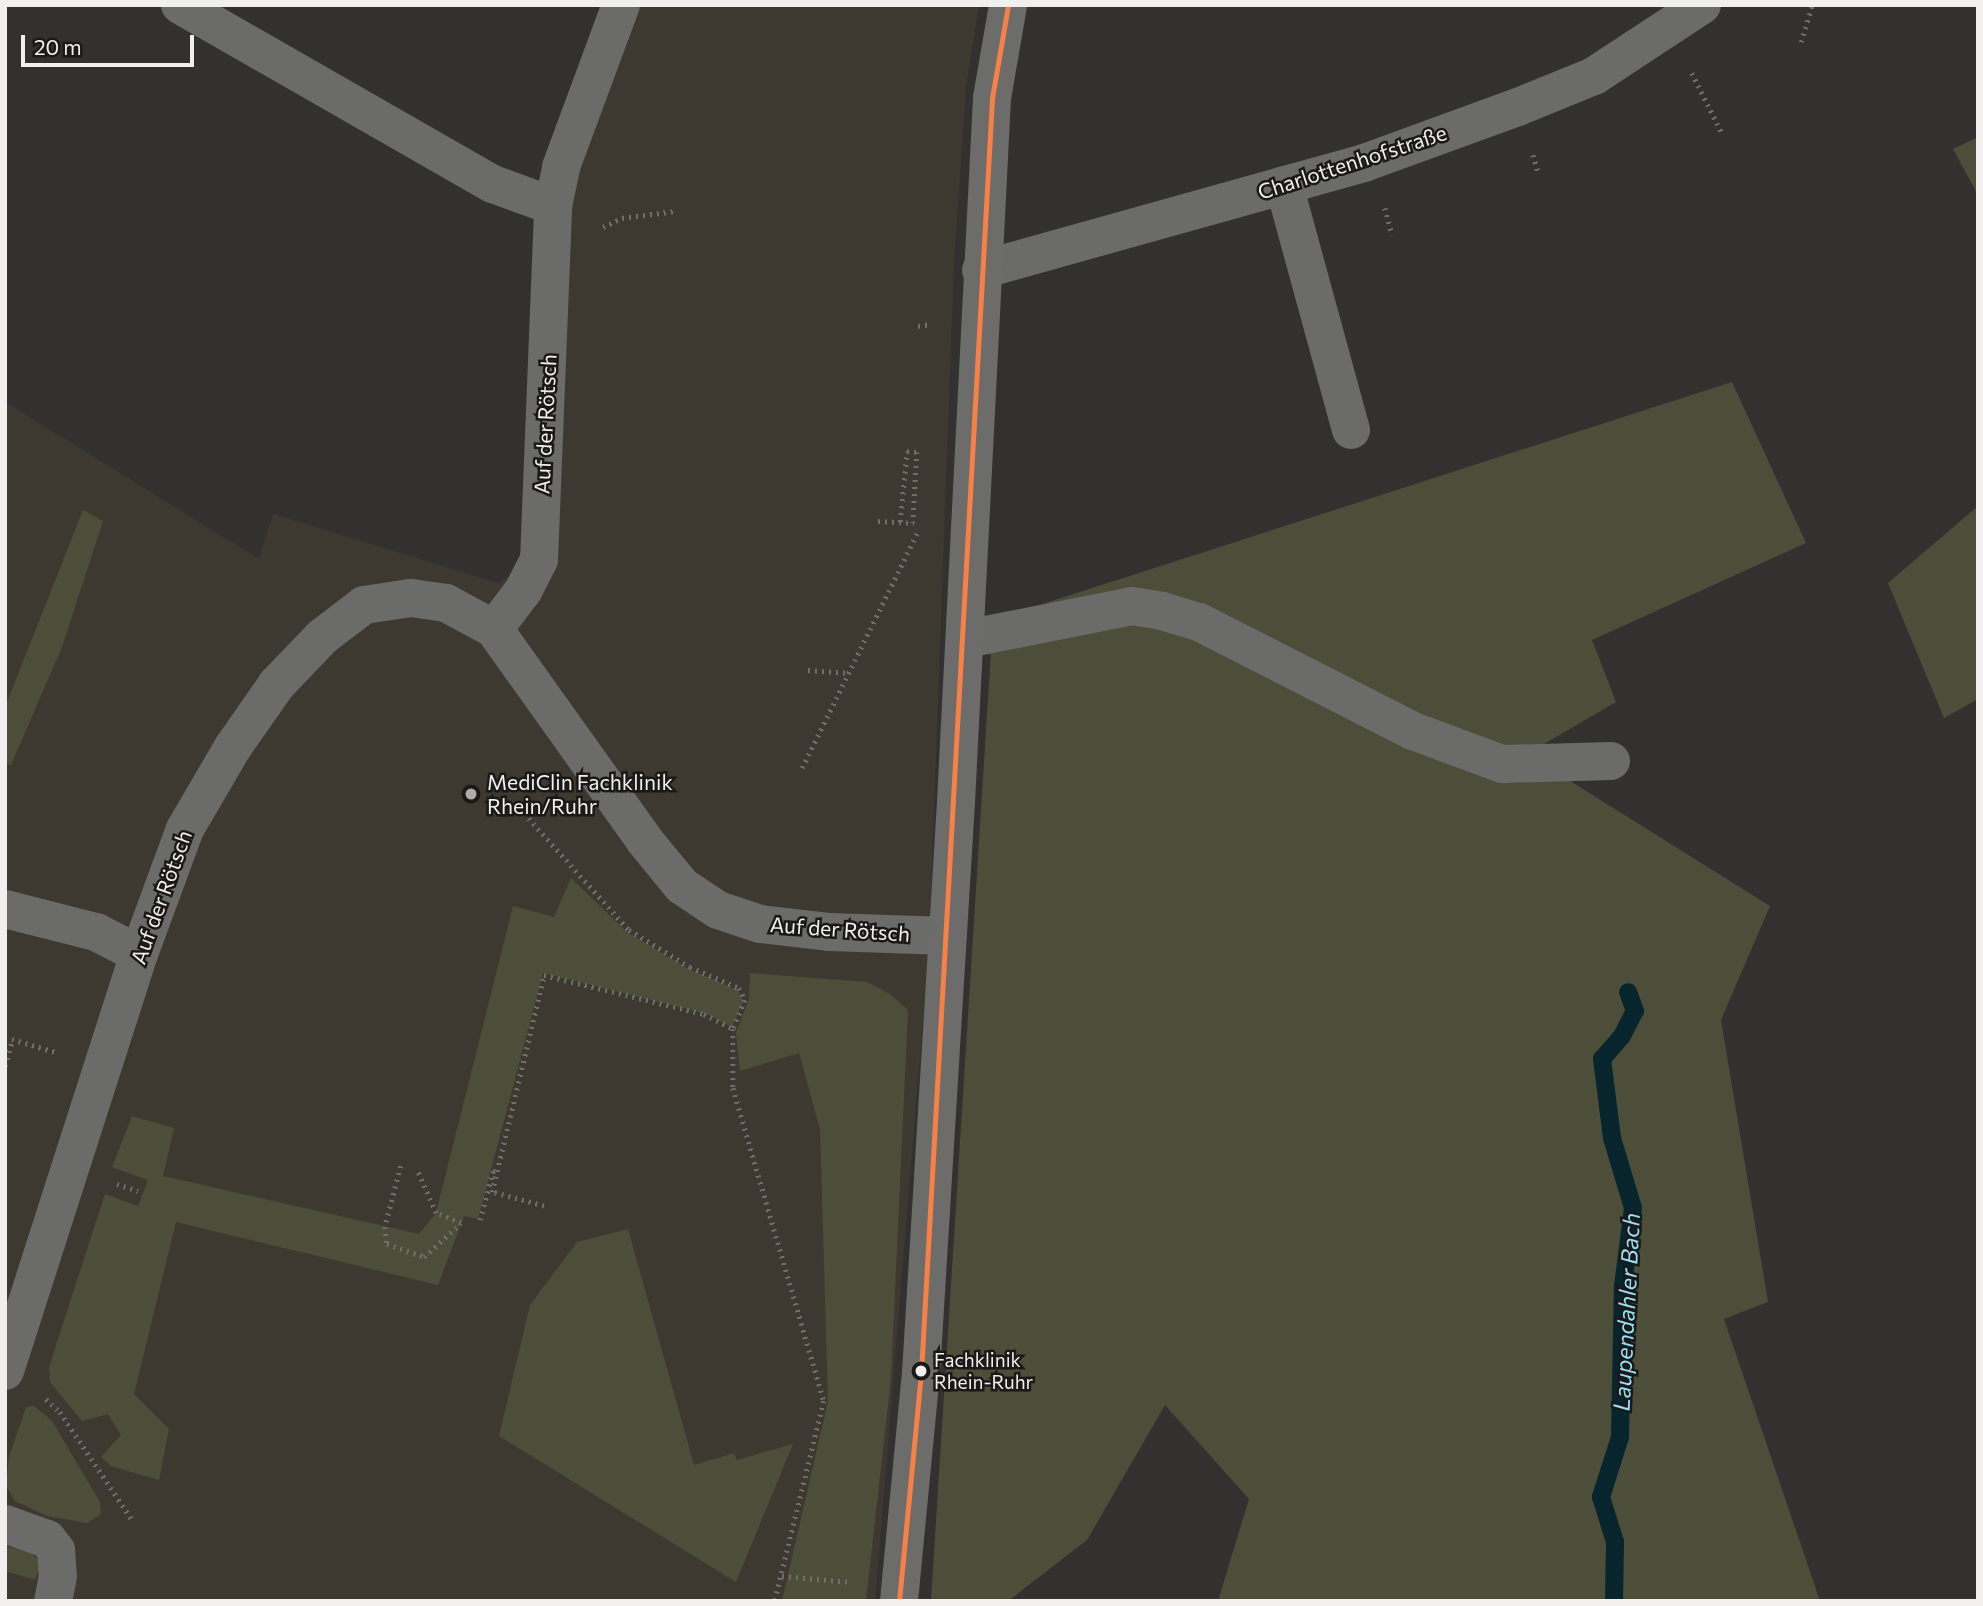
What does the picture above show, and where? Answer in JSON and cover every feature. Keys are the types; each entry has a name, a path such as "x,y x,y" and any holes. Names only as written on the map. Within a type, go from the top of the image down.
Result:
{"main road":[{"path":"899,1601 921,1373 966,639 981,270 992,98 1008,5"}],"street":[{"path":"180,5 493,184 554,206"},
{"name":"Auf der Rötsch","path":"494,629 523,591 539,560 554,206 561,167 621,5"},
{"name":"Charlottenhofstraße","path":"981,270 1373,159 1594,76 1702,5"},
{"path":"1284,185 1350,430"},
{"name":"Auf der Rötsch","path":"5,1371 139,954 190,819 277,684 322,636 364,605 411,598 446,603 494,629 645,841 697,897 718,910 760,924 829,932 948,936"},
{"path":"966,639 1132,606 1162,611 1199,622 1413,731 1502,764 1612,761"},
{"path":"5,909 96,932 139,954"},
{"path":"5,1524 47,1539 56,1550 58,1576 53,1601"}],"path":[{"path":"1801,42 1812,5"},
{"path":"1670,28 1723,135"},
{"path":"603,226 622,218 676,211"},
{"path":"878,521 913,523 918,452 906,451 900,522"},
{"path":"802,768 922,523"},
{"path":"808,670 849,673"},
{"path":"524,813 629,930 690,968 739,988 745,1000 733,1030 733,1088 824,1401 775,1601"},
{"path":"544,1206 492,1192 544,975 704,1014 733,1030"},
{"path":"5,1066 12,1039 103,1066"},
{"path":"401,1166 385,1227 387,1244 424,1257 461,1223 436,1213 417,1170"},
{"path":"480,1220 493,1171 499,1173"},
{"path":"39,1392 60,1412 133,1521"},
{"path":"782,1576 861,1583"}],"shaded area":[{"name":"MediClin Fachklinik Rhein/Ruhr","path":"628,5 979,5 966,88 954,264 929,947 875,1601 5,1601 5,402 259,559 273,514 498,583 548,554 570,147"}],"green space":[{"path":"1978,137 1978,195 1953,149"},
{"path":"1732,382 1806,543 1592,640 1616,702 1527,754 1770,906 1721,1020 1768,1302 1724,1319 1820,1601 1218,1601 1249,1499 1165,1405 1087,1540 1008,1601 931,1601 993,620"},
{"path":"1978,506 1978,699 1944,718 1888,583"},
{"path":"83,510 103,521 62,647 11,765 5,763 5,707"},
{"path":"571,878 627,932 689,969 738,990 743,1002 732,1027 704,1013 543,973 478,1219 464,1216 438,1285 176,1222 134,1394 169,1429 159,1480 111,1466 101,1457 121,1435 108,1414 82,1421 50,1382 49,1367 105,1194 138,1206 148,1180 112,1167 132,1116 174,1128 163,1176 419,1234 436,1213 513,906 554,917"},
{"path":"750,973 867,982 890,994 908,1010 891,1378 866,1601 782,1601 828,1401 820,1129 799,1053 740,1071 736,1033 749,999"},
{"path":"628,1229 694,1465 734,1453 737,1460 793,1444 736,1582 499,1436 530,1305 577,1242"},
{"path":"34,1406 52,1421 100,1502 101,1514 87,1523 47,1516 15,1501 6,1486 9,1457 26,1407"},
{"path":"5,1546 31,1552 41,1564 35,1580 5,1571"}],"waterway":[{"name":"Laupendahler Bach","path":"1614,1601 1615,1542 1601,1497 1620,1437 1623,1286 1633,1208 1612,1138 1602,1059 1622,1036 1635,1011 1628,992"}],"transit line":[{"path":"899,1601 921,1373 992,98 1008,5"}],"place":[{"name":"MediClin Fachklinik Rhein/Ruhr","path":"471,794"},
{"name":"Fachklinik Rhein-Ruhr","path":"921,1371"}]}
